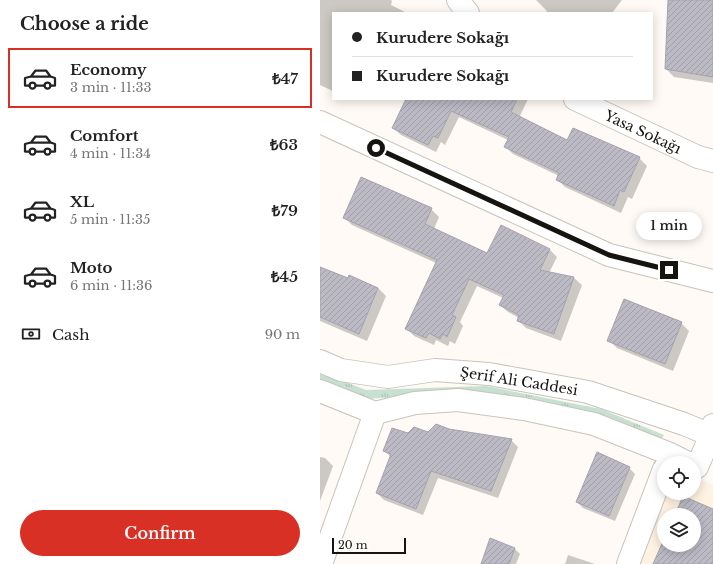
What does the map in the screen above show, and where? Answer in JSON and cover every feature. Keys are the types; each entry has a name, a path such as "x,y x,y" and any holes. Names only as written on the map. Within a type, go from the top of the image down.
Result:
{"street":[{"path":"458,0 467,12"},
{"name":"Yasa Sokağı","path":"577,100 698,157 713,161"},
{"path":"320,122 609,255 713,281"},
{"name":"Şerif Ali Caddesi","path":"320,361 341,370 388,377 435,370 489,374 588,392 712,432"},
{"path":"320,391 375,413 320,564"},
{"name":"Şerif Ali Caddesi","path":"375,413 415,403 458,400 524,409 594,424 664,456"},
{"path":"684,424 684,456"},
{"path":"692,456 712,432"},
{"path":"628,564 664,500"}],"shaded area":[{"path":"701,480 713,485 713,564 639,564 657,518 657,552 701,552 701,508 661,508 664,500 701,500"}],"green space":[{"path":"320,372 366,390 486,386 601,409 664,435 660,442 432,395 365,399 320,381"}],"building":[{"path":"668,0 713,0 713,77 665,69"},
{"path":"406,100 517,100 511,112 567,140 573,128 640,157 624,192 620,190 614,206 556,180 559,173 504,147 509,137 451,111 438,138 433,136 428,145 392,128"},
{"path":"361,177 432,208 425,224 487,253 501,225 550,249 540,270 574,277 554,334 517,321 519,315 499,305 504,295 469,279 452,315 456,317 447,337 443,334 440,339 429,333 426,338 405,329 437,260 343,218"},
{"path":"320,267 348,278 349,275 378,288 359,334 320,317"},
{"path":"624,299 682,322 665,364 607,341"},
{"path":"436,424 449,429 512,439 491,491 431,471 416,509 376,493 391,454 383,451 392,428 408,433 414,427 428,432"},
{"path":"597,452 630,467 609,516 576,502"},
{"path":"681,500 692,500 713,509 713,564 653,564 658,552 701,552 701,508 678,508"},
{"path":"490,538 515,548 509,564 481,564"}],"route":[{"path":"376,148 609,255 669,270"}]}
